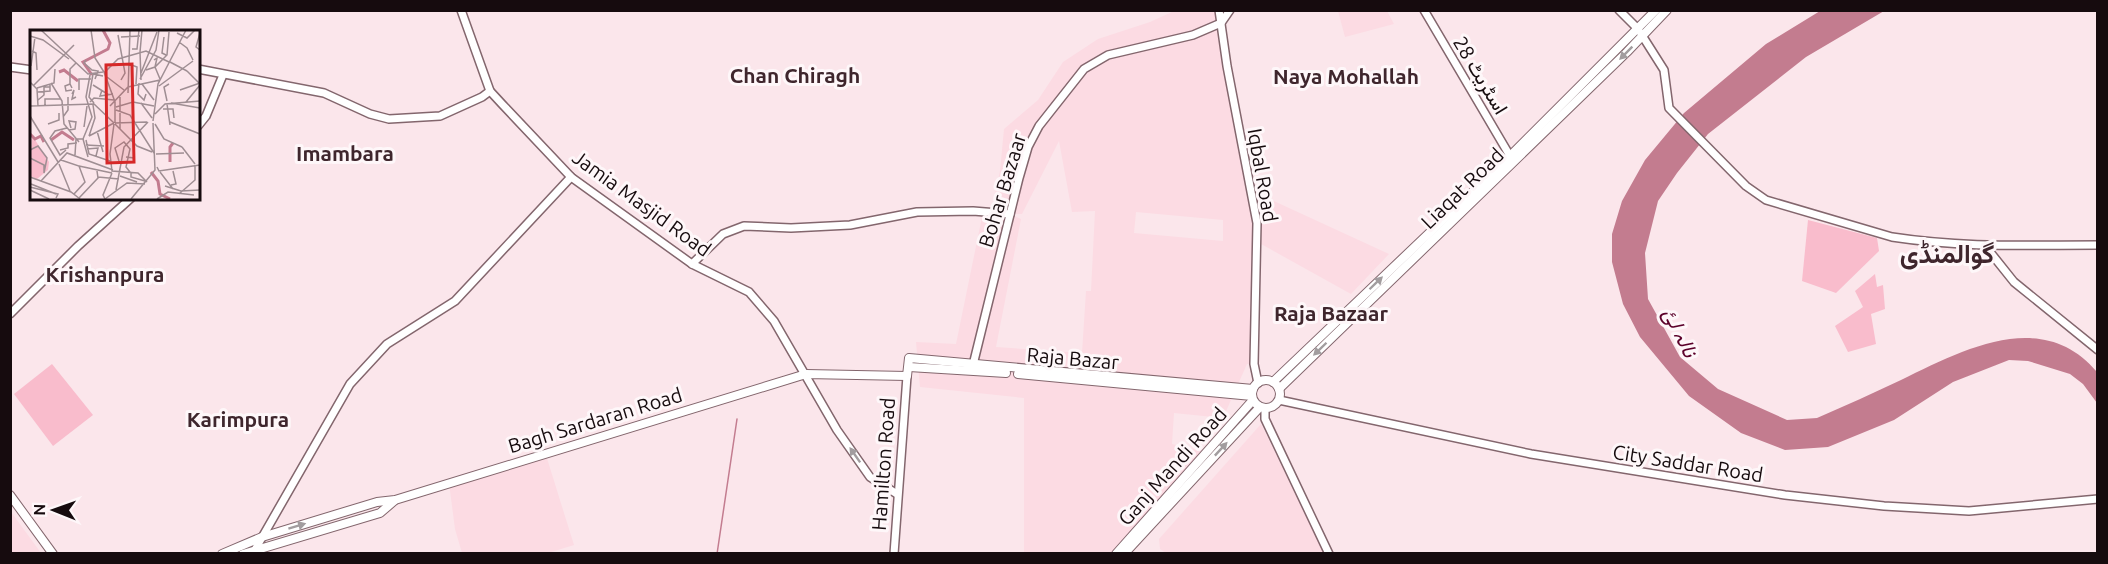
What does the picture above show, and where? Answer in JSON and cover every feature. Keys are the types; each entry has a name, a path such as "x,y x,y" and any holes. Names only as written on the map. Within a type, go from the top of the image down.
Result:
{"main road":[{"name":"Liaqat Road","path":"1280,389 1640,33 1656,10"},
{"name":"Liaqat Road","path":"1273,382 1640,33 1667,10"},
{"path":"907,376 909,363 1254,392 1273,382 1280,389 1279,400 1273,407 1262,408 1254,392"},
{"name":"Bagh Sardaran Road","path":"222,554 262,537 335,514 395,500 806,374 907,376"},
{"name":"Ganj Mandi Road","path":"1116,554 1254,392"},
{"name":"Ganj Mandi Road","path":"1124,554 1262,408"},
{"path":"10,495 52,554"},
{"name":"Bagh Sardaran Road","path":"243,554 256,548 380,513 395,500"},
{"path":"335,514 339,525"}],"street":[{"name":"Jamia Masjid Road","path":"462,10 490,91 571,177 692,264 750,292 769,314 837,430 870,477 897,494"},
{"name":"Iqbal Road","path":"1219,10 1227,66 1257,223 1254,392"},
{"path":"1221,23 1230,10"},
{"name":"اسٹریٹ 28","path":"1424,10 1510,156"},
{"path":"1619,10 1640,33 1664,70 1666,102 1673,114 1714,155 1766,200 1892,237 1986,247 2097,245"},
{"name":"Bohar Bazaar","path":"972,368 1028,147 1039,126 1084,69 1108,55 1193,35 1221,23"},
{"path":"10,67 30,70"},
{"path":"200,69 324,93 370,114 398,120 440,116 490,91"},
{"path":"200,124 206,116 223,75"},
{"path":"256,548 350,384 387,344 464,292 571,177"},
{"path":"10,314 78,246 129,200"},
{"path":"692,264 723,234 744,226 791,228 850,225 879,218 936,212 1010,214"},
{"path":"1986,247 2014,282 2097,350"},
{"name":"Hamilton Road","path":"894,554 907,376"},
{"name":"City Saddar Road","path":"1279,400 1531,454 1785,495 1884,506 1970,511 2097,499"},
{"path":"1262,408 1265,419 1329,554"}],"shaded area":[{"path":"1174,11 1217,11 1257,223 1254,364 1247,364 1223,418 1174,413 1172,444 1207,452 1116,553 1024,553 1024,398 920,387 916,342 956,344 982,217 1009,214 991,213 1000,171 1004,129 1038,100 1063,62 1098,39 1150,22","holes":["1059,141 1072,212 1095,211 1091,291 1086,291 1082,353 996,347 1021,219 1010,214 1022,214","1136,212 1223,220 1223,241 1134,233"]},
{"path":"1338,11 1387,11 1394,24 1345,37"},
{"path":"1820,11 1884,11 1806,57 1708,134 1658,201 1645,253 1648,299 1680,357 1718,389 1787,420 1817,418 1976,347 2002,340 2027,338 2052,342 2075,352 2097,372 2097,403 2083,384 2070,374 2028,361 2009,360 1953,382 1894,420 1828,447 1785,450 1741,433 1689,396 1640,337 1623,304 1612,262 1612,234 1622,201 1645,160 1684,113 1766,44"},
{"path":"1261,195 1389,254 1351,294 1261,244"},
{"path":"1808,220 1877,238 1879,251 1836,293 1802,281"},
{"path":"1875,274 1877,287 1883,285 1885,309 1871,314 1876,344 1848,352 1835,326 1863,307 1855,291"},
{"path":"52,364 93,415 53,446 14,394"},
{"path":"1261,424 1325,553 1166,553 1160,549 1159,539"},
{"path":"545,452 574,545 548,553 462,553 455,529 449,483"},
{"path":"11,512 41,553 11,553"}],"waterway":[{"path":"717,554 737,419"}],"district":[{"name":"Chan Chiragh","path":"795,75"},
{"name":"Naya Mohallah","path":"1346,76"},
{"name":"Imambara","path":"345,153"},
{"name":"گوالمنڈی","path":"1947,253"},
{"name":"Krishanpura","path":"105,274"},
{"name":"Raja Bazaar","path":"1331,313"},
{"name":"Karimpura","path":"238,419"}],"water label":[{"name":"نالہ لئ","path":"1681,332"}]}
